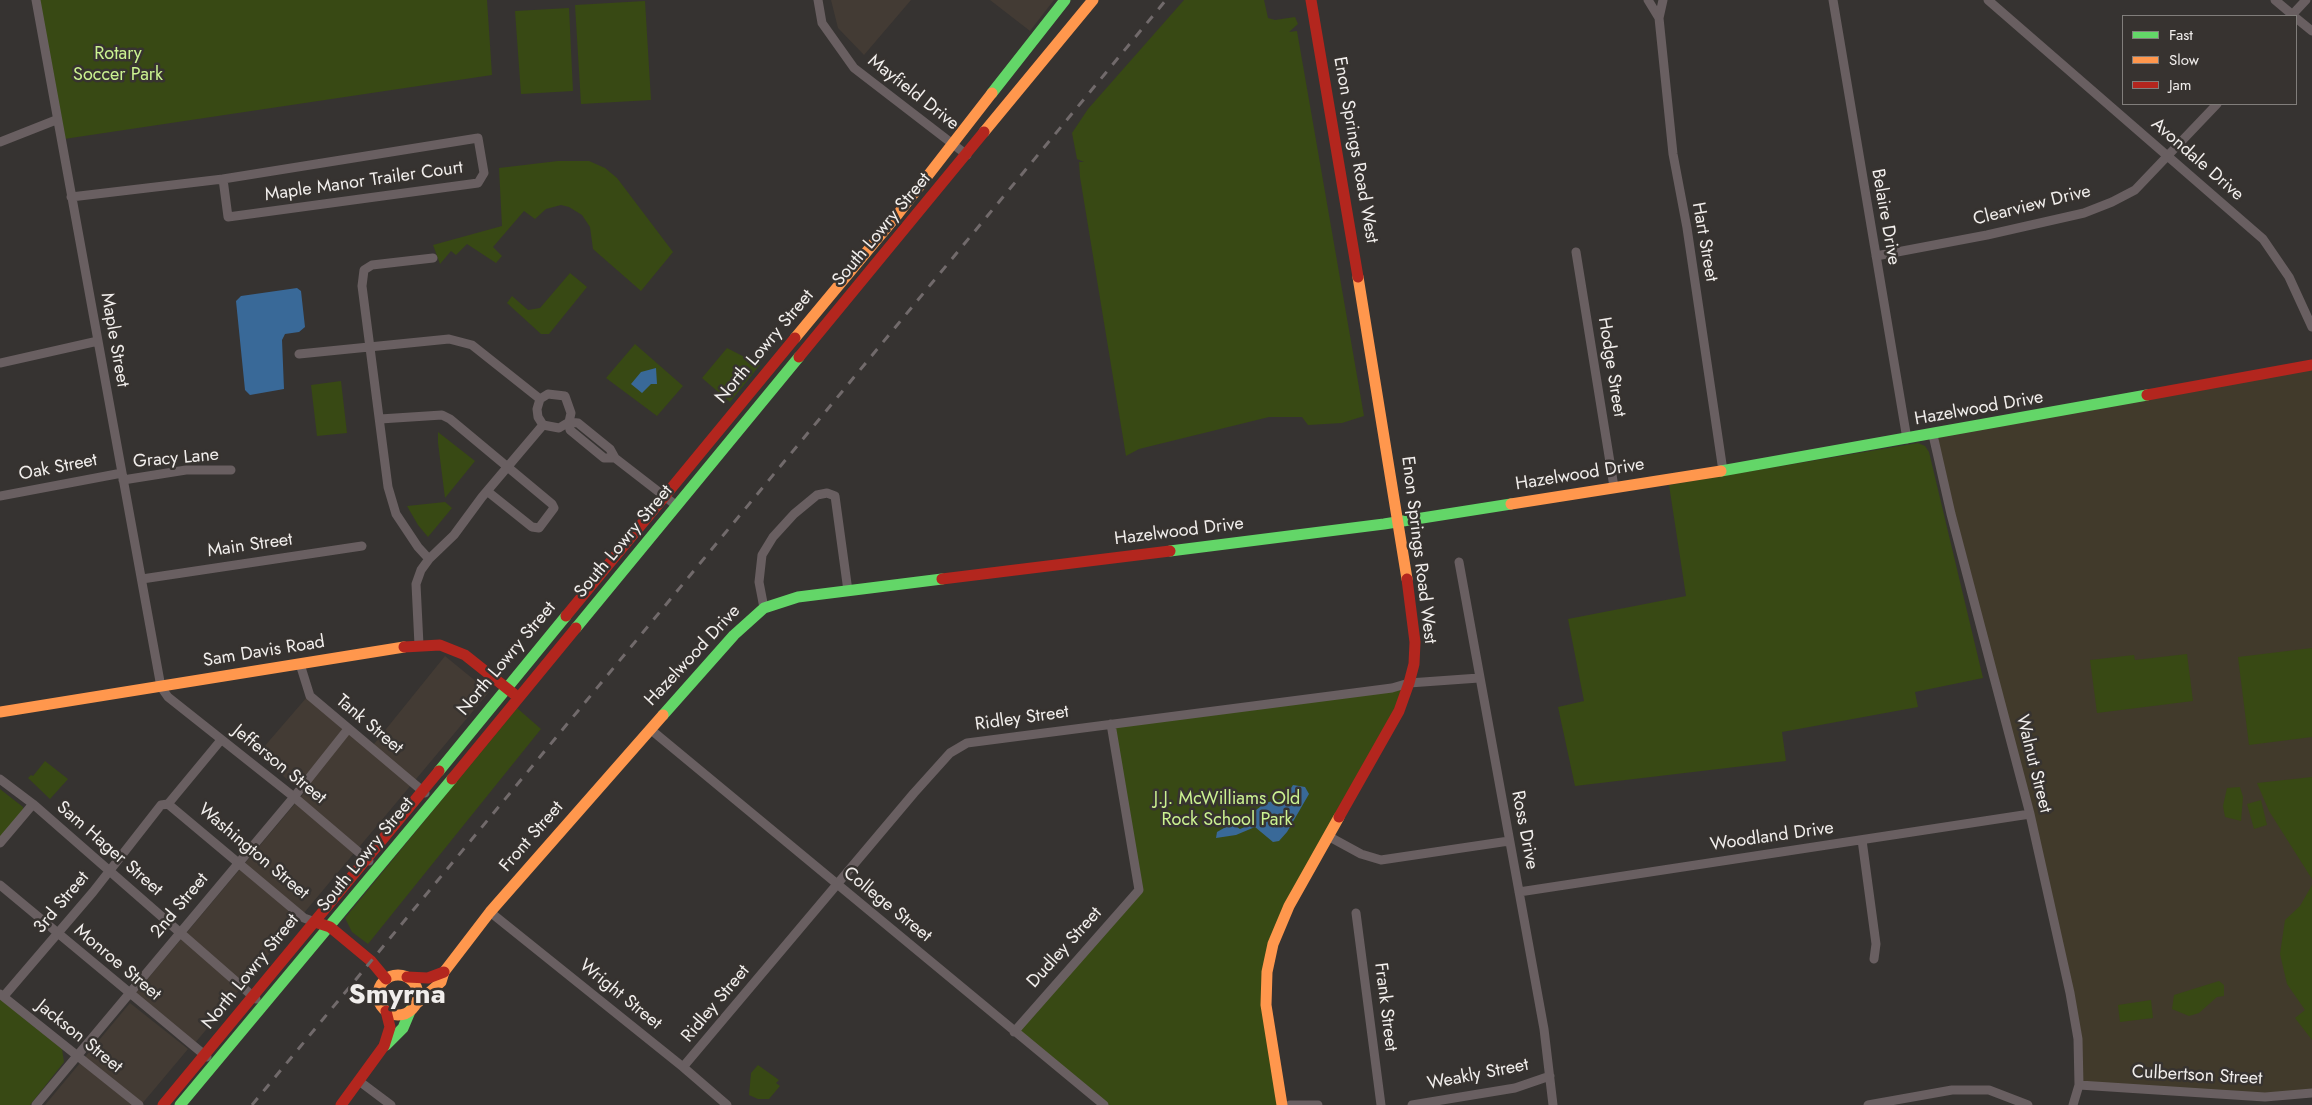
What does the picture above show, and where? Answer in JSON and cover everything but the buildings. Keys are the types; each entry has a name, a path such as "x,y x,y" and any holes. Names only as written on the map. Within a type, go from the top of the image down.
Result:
{"street":[{"name":"Maple Street","path":"36,0 56,120 161,687"},
{"name":"Mayfield Drive","path":"818,0 822,23 854,68 966,156"},
{"name":"North Lowry Street","path":"163,1105 892,220 1065,0"},
{"name":"South Lowry Street","path":"180,1105 330,927 966,156 1092,0"},
{"name":"Enon Springs Road West","path":"1282,1105 1266,1005 1269,959 1283,917 1399,711 1414,664 1415,642 1399,522 1311,0"},
{"name":"Hart Street","path":"1648,0 1659,18"},
{"name":"Hart Street","path":"1662,0 1659,18 1673,154 1687,228 1723,471"},
{"name":"Belaire Drive","path":"1833,0 1907,439"},
{"name":"Avondale Drive","path":"1988,0 2263,239 2289,277 2312,327"},
{"path":"2275,0 2292,15"},
{"path":"2294,15 2306,0"},
{"path":"2297,19 2312,31"},
{"name":"Clearview Drive","path":"1876,256 1987,236 2084,213 2135,190 2216,105"},
{"path":"0,142 56,120"},
{"name":"Maple Manor Trailer Court","path":"71,197 223,179 478,138 484,172 478,184 228,217 223,179"},
{"name":"Hodge Street","path":"1576,252 1614,487"},
{"path":"429,558 418,547 396,514 388,487 362,286 364,270 372,264 433,258"},
{"path":"299,354 450,339 472,345 540,399"},
{"path":"0,363 98,341"},
{"name":"Hazelwood Drive","path":"650,729 692,685 734,635 764,608 798,597 1399,522 1723,471 1933,435 2312,365"},
{"path":"570,422 571,414 565,396 548,394 540,399 537,409 538,417 543,425 559,428 570,422 578,423 610,449 615,458 677,506"},
{"path":"380,419 442,415 450,419 552,504 554,508 539,528 532,527 487,491"},
{"path":"419,645 416,584 429,558 454,535 507,466 543,425"},
{"name":"Walnut Street","path":"1933,435 1951,514 2030,814 2070,993 2078,1039 2079,1085 2073,1105"},
{"name":"Gracy Lane","path":"123,476 186,470 231,470"},
{"name":"Oak Street","path":"0,496 123,476"},
{"name":"Hazelwood Drive","path":"764,608 760,582 762,555 784,525 817,495 827,493 835,496 848,591"},
{"name":"Main Street","path":"142,579 362,546"},
{"name":"Ross Drive","path":"1459,562 1519,892 1550,1076 1553,1105"},
{"name":"Sam Davis Road","path":"0,712 419,645 440,645 465,655 518,697"},
{"name":"Tank Street","path":"300,664 310,696 433,800"},
{"name":"Ridley Street","path":"683,1067 836,884 950,753 967,743 1392,688 1409,683 1479,678"},
{"name":"Jefferson Street","path":"161,687 168,697 294,797 377,868"},
{"name":"Dudley Street","path":"1014,1032 1092,942 1135,896 1140,886 1111,724"},
{"name":"2nd Street","path":"36,1105 127,993 294,797 348,729"},
{"name":"College Street","path":"650,729 1104,1105"},
{"name":"Front Street","path":"341,1105 384,1046 403,1028 413,1007 441,982 444,972 490,912 650,729"},
{"name":"3rd Street","path":"2,995 57,934 161,805 168,804 221,740"},
{"name":"Sam Hager Street","path":"0,779 33,804 264,1006"},
{"path":"0,843 33,804"},
{"name":"Washington Street","path":"168,804 304,918 330,927 371,961 386,979"},
{"name":"Woodland Drive","path":"1519,892 2030,814"},
{"path":"1328,836 1368,857 1381,860 1509,841"},
{"path":"1862,840 1876,944 1874,959"},
{"name":"Monroe Street","path":"0,885 214,1064"},
{"name":"Wright Street","path":"490,912 683,1067 727,1105"},
{"name":"Frank Street","path":"1356,913 1381,1105"},
{"path":"386,979 396,975 428,978 444,972"},
{"path":"386,1011 396,1015 413,1007 416,989 407,977"},
{"name":"Front Street","path":"384,1046 390,1027 386,1011 380,1003 378,992 386,979"},
{"name":"Jackson Street","path":"2,995 75,1056 139,1105"},
{"name":"Weakly Street","path":"1412,1105 1515,1088 1550,1076"},
{"path":"360,1081 391,1105"},
{"name":"Culbertson Street","path":"2079,1085 2266,1097 2312,1093"},
{"path":"1868,1105 1952,1090 1989,1090 2028,1105"},
{"path":"1290,1105 1318,1105"}],"shaded area":[{"path":"831,0 911,0 864,55 838,28"},
{"path":"990,0 1054,0 1030,31"},
{"path":"2312,365 2312,1093 2265,1097 2079,1085 2070,993 1933,435"},
{"path":"445,656 489,692 195,1043 135,994 304,793 257,755 307,697 374,744"},
{"path":"130,1003 188,1049 141,1105 45,1105"}],"green space":[{"name":"Rotary Soccer Park","path":"39,0 487,0 492,75 64,139"},
{"path":"1184,0 1264,0 1268,18 1275,20 1295,17 1298,24 1289,32 1297,31 1364,416 1342,423 1308,425 1302,417 1269,417 1139,449 1126,456 1080,177 1079,162 1084,162 1077,159 1072,133 1088,109"},
{"path":"645,1 651,100 581,104 575,5"},
{"path":"569,8 573,91 521,94 515,11"},
{"path":"558,161 589,161 605,168 617,178 673,252 641,291 593,249 590,227 582,215 569,207 561,205 546,209 535,219 524,211 493,247 502,256 496,263 467,244 456,255 451,251 440,264 433,245 502,226 499,168"},
{"path":"570,273 587,287 549,334 541,334 507,303 512,296 528,310 540,308"},
{"path":"635,344 683,386 657,416 606,378"},
{"path":"727,348 760,365 730,402 702,378"},
{"path":"341,381 347,433 317,436 311,385"},
{"path":"438,432 475,461 445,498 438,443"},
{"path":"1918,443 1925,446 1929,452 1983,678 1915,692 1918,707 1782,732 1786,761 1575,786 1558,707 1584,701 1568,619 1686,596 1669,485"},
{"path":"445,502 452,508 428,537 418,525 407,506"},
{"path":"2312,648 2312,737 2249,745 2238,657"},
{"path":"2187,654 2193,701 2097,713 2090,660 2134,655 2135,660"},
{"name":"J.J. McWilliams Old Rock School Park","path":"1409,683 1289,906 1267,972 1282,1105 1104,1105 1014,1032 1138,893 1111,724"},
{"path":"517,708 541,729 368,944 352,932 345,918"},
{"path":"45,761 68,779 50,799 28,778 31,775 33,776"},
{"path":"2312,777 2312,879 2269,811 2257,783"},
{"path":"2240,787 2243,797 2241,821 2225,817 2223,806 2227,788"},
{"path":"0,789 23,807 23,811 0,839"},
{"path":"2261,800 2267,825 2254,829 2247,804"},
{"path":"2312,885 2312,1040 2295,1018 2305,1010 2287,984 2280,954 2285,920 2300,906"},
{"path":"2219,981 2224,985 2224,996 2217,997 2199,1013 2189,1016 2172,1009 2174,995"},
{"path":"0,999 62,1049 64,1062 30,1105 0,1105"},
{"path":"2151,1000 2153,1018 2120,1022 2118,1005"},
{"path":"758,1065 779,1080 776,1083 780,1086 769,1099 758,1099 749,1095 751,1073"}],"water":[{"path":"297,288 301,291 305,327 299,332 285,334 282,340 284,389 250,395 245,390 236,301 241,296"},
{"path":"656,368 657,384 651,384 642,393 631,384 641,372"},
{"path":"1293,785 1305,787 1309,794 1287,832 1279,841 1273,842 1255,827 1236,835 1216,838 1217,832 1224,828 1234,825 1240,829 1252,824 1251,814 1265,803 1285,798"}],"railway":[{"path":"252,1105 1166,0"}],"traffic: fast":[{"path":"992,93 1065,0"},
{"path":"576,628 799,357"},
{"path":"1721,471 2147,395"},
{"path":"1170,551 1384,524 1511,504"},
{"path":"663,715 734,635 764,608 798,597 942,579"},
{"path":"439,771 566,616"},
{"path":"180,1105 452,779"},
{"path":"386,1045 403,1028 411,1009"}],"traffic: slow":[{"path":"984,132 1093,0"},
{"path":"795,338 898,214 992,93"},
{"path":"1358,277 1407,579"},
{"path":"1511,504 1721,471"},
{"path":"0,712 404,647"},
{"path":"415,1005 441,982 444,972 490,912 663,715"},
{"path":"1282,1105 1266,1005 1267,972 1273,944 1289,906 1339,817"},
{"path":"398,975 412,981 418,995 412,1009 398,1015 384,1009 378,995 384,981 398,975"}],"traffic: jam":[{"path":"1311,0 1358,277"},
{"path":"799,357 984,132"},
{"path":"566,616 795,338"},
{"path":"2147,395 2312,365"},
{"path":"942,579 1170,551"},
{"path":"1339,817 1399,711 1409,683 1414,664 1415,642 1407,579"},
{"path":"452,779 576,628"},
{"path":"404,647 440,645 465,655 514,694"},
{"path":"163,1105 439,771"},
{"path":"315,922 330,927 371,961 386,979"},
{"path":"407,977 428,978 444,972"},
{"path":"341,1105 384,1046 390,1027 386,1011"}],"district":[{"name":"Smyrna","path":"397,996"}]}
